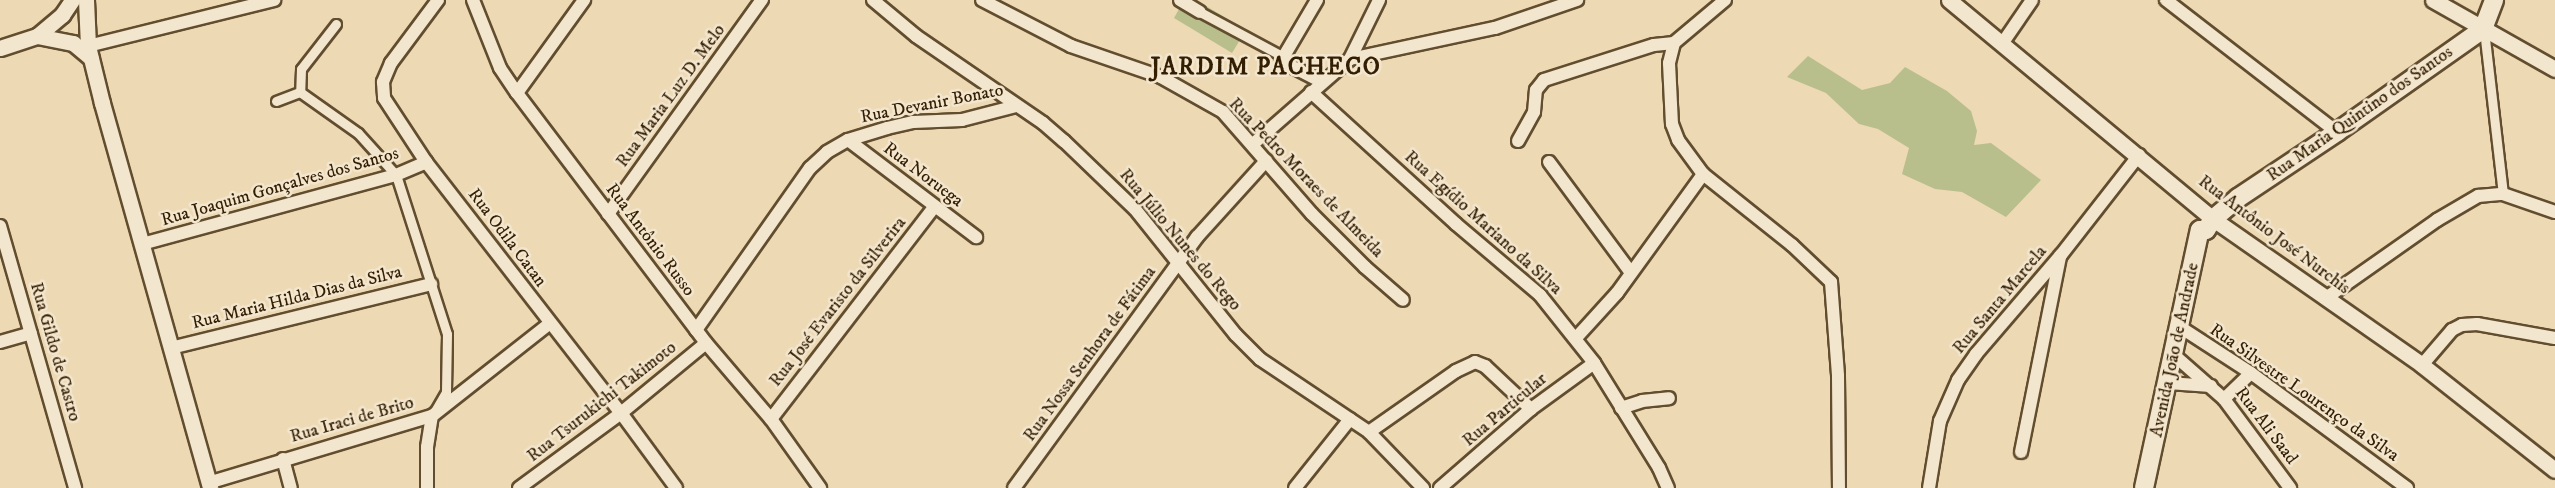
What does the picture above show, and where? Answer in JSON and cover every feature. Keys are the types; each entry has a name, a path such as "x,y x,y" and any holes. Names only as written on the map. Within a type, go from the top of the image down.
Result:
{"main road":[{"path":"2484,30 2494,0"},
{"name":"Rua Maria Quintino dos Santos","path":"2213,219 2238,198 2484,30"},
{"name":"Avenida João de Andrade","path":"2144,488 2200,230 2206,230 2213,219"}],"street":[{"path":"0,48 37,36 62,15 72,0"},
{"path":"86,0 90,52 209,485"},
{"path":"37,36 73,43 90,52 274,0"},
{"name":"Rua Odila Catan","path":"438,0 391,63 383,82 384,98 426,162 549,324 621,413 676,488"},
{"path":"517,93 584,0"},
{"name":"Rua Maria Luz D. Melo","path":"608,214 762,0"},
{"name":"Rua Júlio Nunes do Rego","path":"873,0 916,36 1043,123 1113,185 1236,335 1260,359 1369,432 1423,488"},
{"name":"Rua Pedro Moraes de Almeida","path":"982,0 1071,46 1161,77 1223,112 1312,214 1365,267 1404,300"},
{"path":"1180,0 1284,57"},
{"path":"1317,0 1281,61 1322,82"},
{"path":"1253,144 1350,59 1379,0"},
{"path":"1350,59 1495,28 1577,0"},
{"path":"1518,141 1534,112 1536,90 1544,80 1654,45 1674,43 1725,0"},
{"name":"Rua Antônio José Nurchis","path":"1949,0 2139,155 2213,219 2422,366 2555,470"},
{"path":"2002,44 2032,0"},
{"path":"2166,0 2337,132"},
{"path":"2433,0 2555,69"},
{"name":"Rua Antônio Russo","path":"478,3 501,68 517,93 706,343 771,419 820,488"},
{"path":"300,92 301,69 336,24"},
{"path":"2484,30 2503,194"},
{"path":"1674,43 1669,63 1672,124 1678,140 1703,174 1792,245 1831,282 1838,376 1839,488"},
{"path":"276,101 300,92"},
{"path":"300,92 358,133 396,175 431,284 447,334 446,392 432,416 427,447 427,488"},
{"name":"Rua Egídio Mariano da Silva","path":"1311,92 1456,224 1540,295 1594,363 1659,468 1668,488"},
{"name":"Rua Devanir Bonato","path":"696,330 810,168 827,152 848,140 913,122 962,120 1016,106"},
{"name":"Rua Noruega","path":"848,140 976,237"},
{"name":"Rua Santa Marcela","path":"1929,488 1940,421 1958,380 1976,354 2061,255 2139,155"},
{"name":"Rua Nossa Senhora de Fátima","path":"1014,488 1215,216 1266,160"},
{"name":"Rua Joaquim Gonçalves dos Santos","path":"142,244 396,175 426,162"},
{"path":"1549,162 1632,273"},
{"path":"1576,338 1632,273 1703,174"},
{"path":"2326,298 2463,203 2478,196 2503,194 2555,212"},
{"name":"Rua José Evaristo da Silverira","path":"771,419 934,207"},
{"name":"Rua Gildo de Castro","path":"0,226 75,488"},
{"path":"2021,452 2061,255"},
{"name":"Rua Maria Hilda Dias da Silva","path":"171,348 431,284"},
{"name":"Rua Iraci de Brito","path":"209,485 283,459 432,416 549,324"},
{"path":"2422,366 2452,330 2462,325 2477,324 2555,338"},
{"name":"Rua Silvestre Lourenço da Silva","path":"2180,327 2251,373 2407,488"},
{"path":"0,342 31,333"},
{"name":"Rua Tsurukichi Takimoto","path":"524,487 621,413 706,343"},
{"name":"Rua Ali Saad","path":"2174,355 2224,399 2290,488"},
{"path":"1369,432 1456,371 1475,362 1485,366 1531,409"},
{"name":"Rua Particular","path":"1440,488 1531,409 1594,363"},
{"path":"2224,399 2251,373"},
{"name":"Rua Ali Saad","path":"2168,383 2211,386"},
{"path":"1621,408 1642,401 1669,398"},
{"path":"1295,488 1350,419"},
{"path":"283,459 291,488"}],"green space":[{"path":"1184,0 1196,0 1246,30 1232,53 1174,18"},
{"path":"1808,56 1862,90 1890,83 1905,67 1947,91 1971,111 1977,131 1974,145 1991,143 2041,180 2006,217 1962,192 1935,189 1902,174 1909,148 1878,129 1859,124 1826,93 1787,77"}],"district":[{"name":"JARDIM PACHECO","path":"1266,68"}]}
